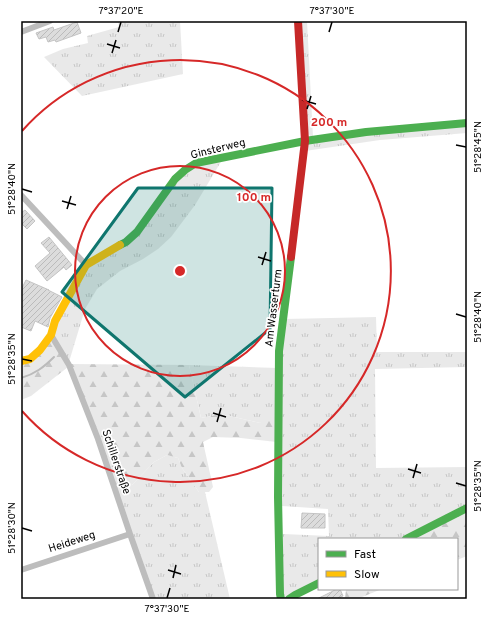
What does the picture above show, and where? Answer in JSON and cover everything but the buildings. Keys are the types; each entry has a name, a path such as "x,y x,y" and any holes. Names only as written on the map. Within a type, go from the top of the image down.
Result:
{"street":[{"path":"21,32 50,21"},
{"name":"Am Wasserturm","path":"281,599 278,497 279,351 305,141 298,21"},
{"name":"Ginsterweg","path":"86,265 126,242 137,232 175,179 196,163 305,141 366,132 467,123"},
{"path":"21,195 86,265 55,321 51,335 40,350 30,359 21,361"},
{"name":"Schillerstraße","path":"51,335 69,365 98,439 153,599"},
{"path":"408,538 467,508"},
{"name":"Heideweg","path":"21,570 130,534"},
{"path":"289,599 318,584"}],"highlighted area":[{"path":"138,188 272,188 270,329 185,397 62,292"}],"green space":[{"path":"118,21 180,21 183,74 82,96 44,57 63,49 88,43 87,36 119,27"},
{"path":"301,21 307,21 313,137 308,133"},
{"path":"467,125 467,133 380,140 305,151 308,143 365,134"},
{"path":"222,160 195,205 171,237 158,249 120,271 97,289 85,309 69,362 52,334 88,266 127,243 176,180 198,165"},
{"path":"376,317 377,352 467,352 467,367 375,369 376,468 467,467 467,506 403,538 318,538 318,581 282,599 283,534 329,536 328,509 282,506 281,351 285,319"},
{"path":"51,338 68,367 31,396 21,400 21,363"},
{"path":"71,364 189,365 201,418 221,414 260,423 264,417 277,414 277,442 213,437 203,442 213,487 209,492 199,492 182,468 178,458 167,455 154,462 132,485 120,484 115,486"},
{"path":"189,365 278,368 277,414 260,423 221,414 201,418"},
{"path":"167,455 178,458 182,468 199,492 205,492 230,599 155,599 115,486 120,484 132,485 154,462"},
{"path":"467,511 467,556 458,560 458,538 415,538"},
{"path":"346,590 380,590 357,599 345,599"}],"waterway":[{"path":"21,378 39,370 54,357"}],"traffic: fast":[{"path":"120,245 126,242 137,232 175,179 196,163 305,141 366,132 467,123"},
{"path":"281,599 278,497 279,351 291,257"},
{"path":"408,538 467,508"},
{"path":"289,599 318,584"}],"traffic: slow":[{"path":"21,361 30,359 40,350 51,335 55,321 86,265 120,245"}],"traffic: jam":[{"path":"291,257 305,141 298,21"}]}
